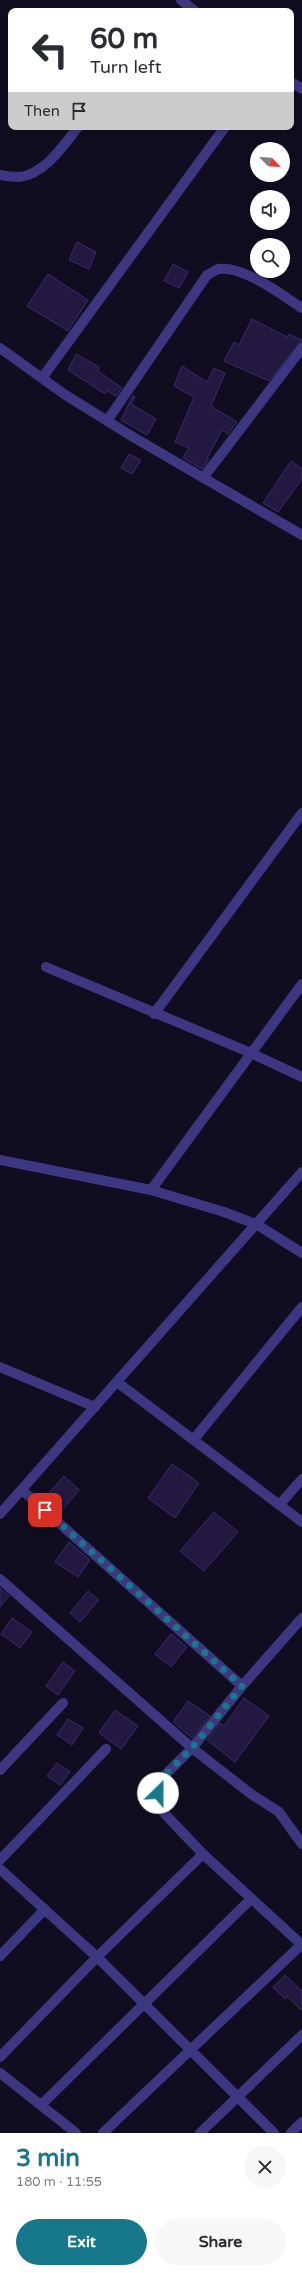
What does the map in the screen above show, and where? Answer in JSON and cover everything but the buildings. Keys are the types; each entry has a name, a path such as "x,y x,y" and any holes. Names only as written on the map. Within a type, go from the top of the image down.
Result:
{"street":[{"path":"181,0 191,8"},
{"path":"0,175 20,177 33,172 48,162 75,130"},
{"path":"42,378 223,130"},
{"path":"107,421 207,275 218,269 240,273 256,279 302,308"},
{"path":"0,348 107,421 302,535"},
{"path":"203,478 302,348"},
{"path":"154,1014 302,813"},
{"path":"46,968 251,1053 302,1077"},
{"path":"151,1190 302,984"},
{"path":"0,1160 151,1190 224,1212 256,1224 302,1253"},
{"path":"0,1514 302,1172"},
{"path":"194,1439 302,1307"},
{"path":"0,1367 95,1407"},
{"path":"117,1382 302,1522"},
{"path":"280,1504 302,1479"},
{"path":"22,1490 242,1686"},
{"path":"0,1578 192,1748 251,1794 279,1812 302,1844"},
{"path":"103,2133 302,1944 203,1854 164,1813 158,1802 159,1785 164,1776 192,1748 242,1686 302,1618"},
{"path":"0,1770 63,1703"},
{"path":"0,1860 106,1749"},
{"path":"0,2057 97,1958 203,1854"},
{"path":"0,1869 45,1909 143,2002 274,2133"},
{"path":"41,2105 143,2002 251,1899"},
{"path":"0,1956 45,1909"},
{"path":"200,2133 302,2035"},
{"path":"2,2078 41,2105 76,2133"},
{"path":"291,2133 302,2122"}],"route":[{"path":"45,1510 242,1686 192,1748 173,1765 164,1776 159,1785 158,1793"}]}
